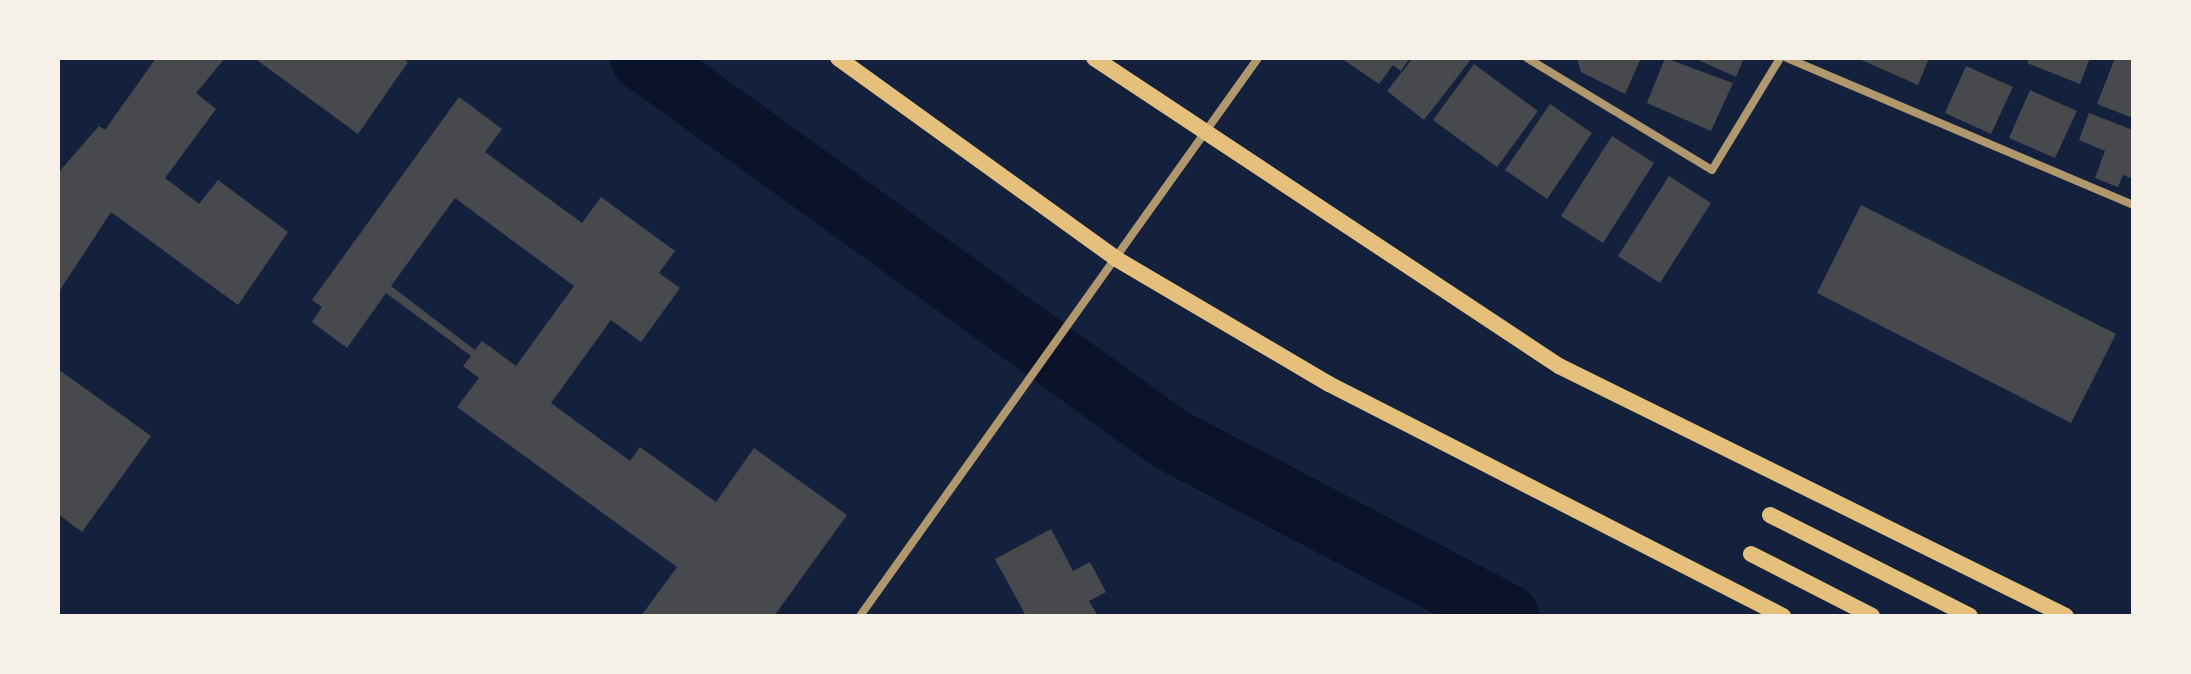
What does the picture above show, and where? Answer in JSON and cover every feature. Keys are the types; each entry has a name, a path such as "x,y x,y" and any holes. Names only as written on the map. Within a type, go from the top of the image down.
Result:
{"main road":[{"path":"838,58 1115,258 1329,384 1783,616"},
{"path":"1094,58 1204,134 1559,366 2066,616"},
{"path":"1770,515 1970,616"},
{"path":"1751,554 1872,616"}],"street":[{"path":"860,616 1258,58"},
{"path":"1532,59 1712,170 1780,58"},
{"path":"1787,58 2133,205"}],"building":[{"path":"156,58 225,58 196,93 216,109 165,178 199,204 218,180 288,232 238,305 111,212 58,293 58,173 99,126 105,130"},
{"path":"254,58 402,58 408,62 358,134"},
{"path":"1341,58 1410,58 1401,71 1393,65 1379,84"},
{"path":"1413,58 1472,58 1424,120 1387,91"},
{"path":"1577,58 1641,58 1625,94 1581,72"},
{"path":"1665,58 1733,83 1711,131 1647,103"},
{"path":"1694,58 1744,58 1736,77"},
{"path":"1857,58 1929,58 1918,85"},
{"path":"2029,58 2090,58 2080,84 2027,63"},
{"path":"2115,58 2133,58 2133,118 2097,104"},
{"path":"1474,64 1538,111 1497,167 1433,120"},
{"path":"1966,66 2013,87 1991,134 1945,113"},
{"path":"2030,90 2077,111 2055,158 2009,138"},
{"path":"459,97 502,129 485,152 582,223 601,197 675,251 659,273 680,288 641,342 611,320 551,403 630,461 640,447 716,502 754,448 847,515 774,616 641,616 677,567 457,407 479,378 463,366 471,356 386,293 347,348 312,322 322,307 312,300","holes":["455,198 574,286 516,366 482,341 475,350 391,286"]},
{"path":"1550,104 1592,133 1547,199 1505,170"},
{"path":"2089,113 2133,130 2133,179 2123,175 2118,187 2095,178 2105,151 2079,140"},
{"path":"1612,136 1654,163 1603,243 1561,216"},
{"path":"1669,176 1711,203 1660,283 1618,256"},
{"path":"1861,205 2116,334 2071,423 1817,293"},
{"path":"58,369 151,436 82,532 58,514"},
{"path":"1051,529 1073,571 1090,562 1106,592 1089,601 1098,616 1026,616 995,559"}],"waterway":[{"path":"642,58 1170,439 1507,616"}]}
